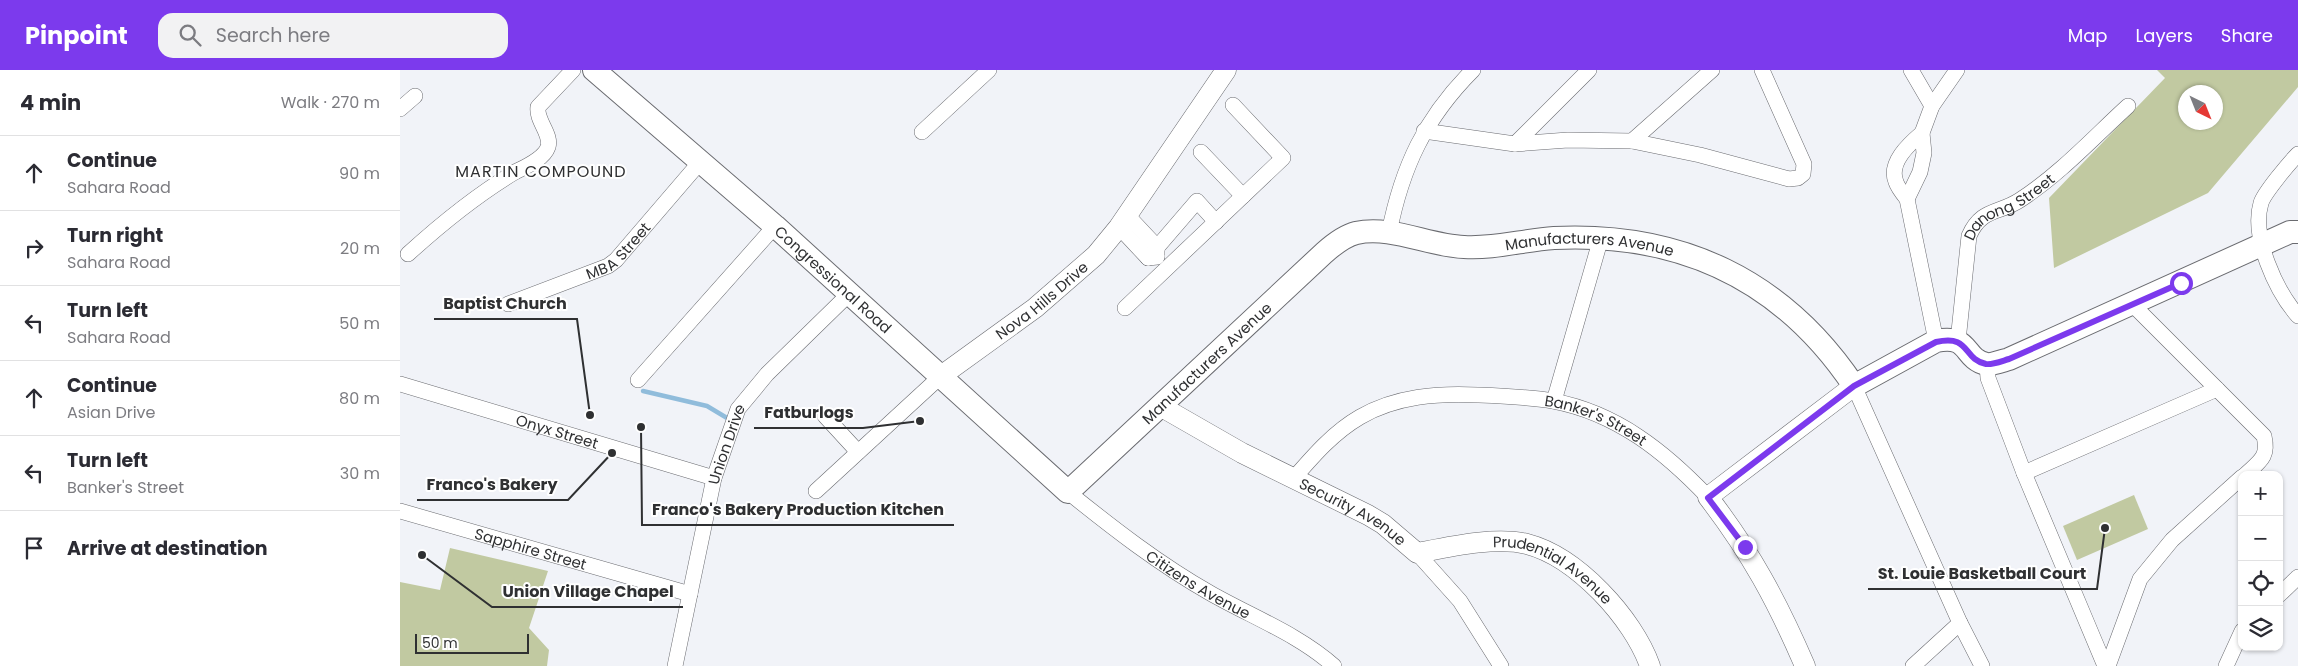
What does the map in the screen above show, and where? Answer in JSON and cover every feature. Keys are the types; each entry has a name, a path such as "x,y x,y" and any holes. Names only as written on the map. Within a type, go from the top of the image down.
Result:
{"main road":[{"name":"Congressional Road","path":"594,70 775,226 1068,492"},
{"path":"1854,386 1947,341 1987,364 2009,359 2133,305 2290,232 2298,232"},
{"name":"Manufacturers Avenue","path":"1068,492 1338,241 1355,233 1389,233 1465,248 1553,238 1601,238 1675,250 1714,265 1753,284 1788,309 1815,335 1838,362 1854,386"}],"street":[{"path":"408,254 475,197 535,160 546,151 548,140 539,116 538,107 573,70"},
{"path":"922,132 989,70"},
{"name":"Nova Hills Drive","path":"816,491 941,376 1068,282 1096,255 1123,221 1226,70"},
{"path":"1389,233 1397,192 1424,131 1445,102 1474,70"},
{"path":"1515,144 1589,70"},
{"path":"1632,141 1712,70"},
{"path":"1424,131 1515,144 1568,140 1632,141 1700,155 1789,179 1798,178 1802,174 1804,164 1762,70"},
{"path":"1911,70 1932,106"},
{"path":"1907,199 1920,172 1924,153 1922,134 1932,106 1957,70"},
{"path":"400,109 415,96"},
{"path":"1158,258 1216,222 1283,158 1233,106"},
{"name":"Danong Street","path":"1947,341 1969,236 1974,224 1982,216 2019,201 2056,172 2128,106"},
{"path":"1922,134 1904,148 1897,164 1895,181 1907,199 1947,341"},
{"path":"1201,152 1243,196"},
{"path":"2298,154 2261,202 2261,246 2272,274 2298,316"},
{"name":"MBA Street","path":"508,304 608,266 616,260 701,161"},
{"path":"1125,308 1197,201 1216,222"},
{"path":"1123,221 1158,258"},
{"path":"638,380 775,226"},
{"path":"1554,401 1601,238"},
{"name":"Union Drive","path":"675,666 714,478 729,429 738,409 767,374 849,294"},
{"path":"2133,305 2264,436 2267,448 2262,459 2249,471"},
{"path":"1987,364 1988,378 2024,474 2106,666"},
{"name":"Onyx Street","path":"400,384 714,478"},
{"path":"1708,498 1854,386"},
{"name":"Manufacturers Avenue","path":"1854,386 1960,623 1982,666"},
{"path":"2024,474 2217,388"},
{"name":"Banker's Street","path":"1294,478 1333,436 1361,416 1396,402 1429,394 1505,396 1554,401 1587,410 1637,435 1662,452 1708,498 1752,558 1768,585 1805,666"},
{"name":"Security Avenue","path":"1160,406 1207,434 1383,524 1417,553 1460,601 1501,666"},
{"path":"825,416 858,452"},
{"path":"2106,666 2140,579 2172,540 2238,481"},
{"name":"Citizens Avenue","path":"1068,492 1158,561 1210,593 1303,643 1334,666"},
{"name":"Sapphire Street","path":"400,511 690,594"},
{"name":"Prudential Avenue","path":"1417,553 1500,542 1527,544 1560,560 1588,580 1620,612 1644,649 1650,666"},
{"path":"2283,591 2298,577"},
{"path":"1913,666 1960,623"},
{"path":"2226,666 2238,640"}],"green space":[{"path":"2157,70 2298,70 2298,87 2208,193 2054,268 2049,198 2165,78"},
{"path":"2134,495 2148,529 2077,560 2063,526"},
{"path":"450,548 548,571 529,628 549,650 547,666 400,666 400,582 440,590"}],"waterway":[{"path":"643,391 707,406 727,418"}],"place":[{"name":"Baptist Church","path":"590,415"},
{"name":"Fatburlogs","path":"920,421"},
{"name":"Franco's Bakery Production Kitchen","path":"641,427"},
{"name":"Franco's Bakery","path":"612,453"},
{"name":"St. Louie Basketball Court","path":"2105,528"},
{"name":"Union Village Chapel","path":"422,555"}],"district":[{"name":"MARTIN COMPOUND","path":"541,171"}],"route":[{"path":"1745,547 1708,498 1854,386 1936,342 1950,338 1958,341 1979,361 1987,364 2009,359 2181,283"}]}
